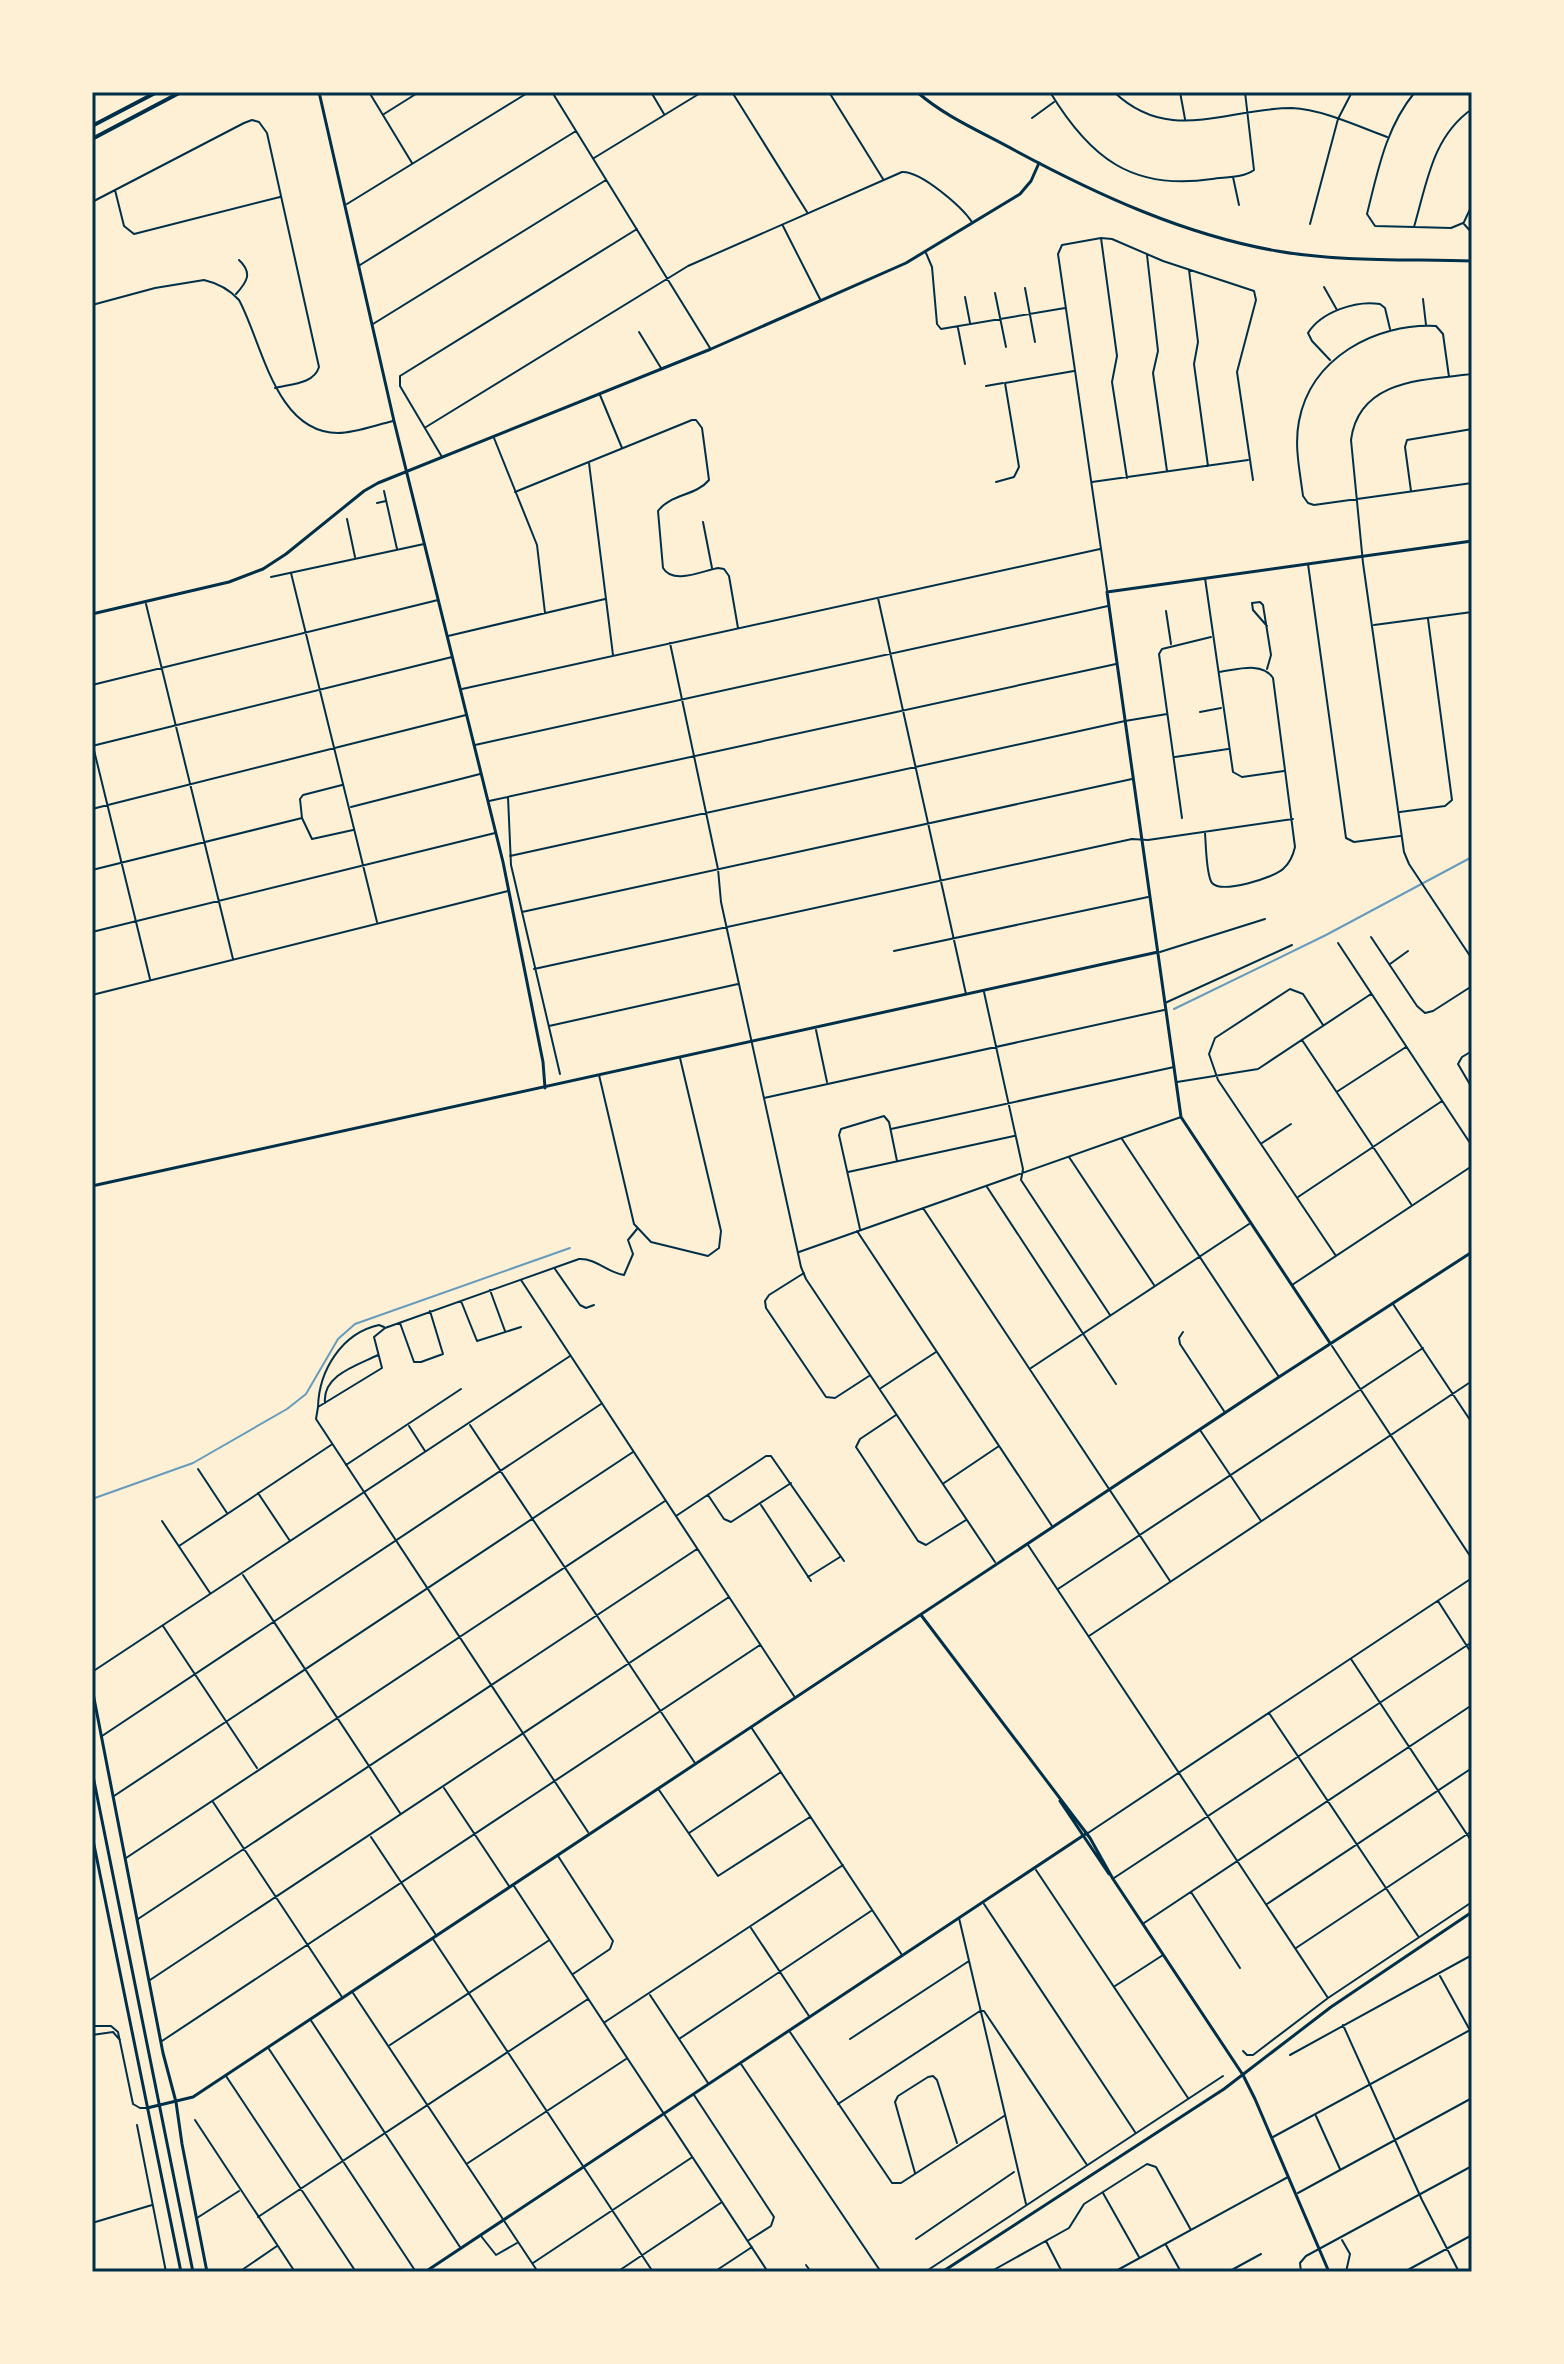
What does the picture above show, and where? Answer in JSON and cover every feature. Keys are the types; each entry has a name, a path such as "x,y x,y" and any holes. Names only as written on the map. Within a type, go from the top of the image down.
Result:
{"highway":[{"path":"92,126 157,92"},
{"path":"92,139 181,92"}],"street":[{"path":"319,92 394,421 496,832 543,1062 545,1088"},
{"path":"369,92 413,164"},
{"path":"383,114 419,92"},
{"path":"346,205 529,92"},
{"path":"552,92 711,349"},
{"path":"651,92 665,115"},
{"path":"593,159 702,92"},
{"path":"732,92 807,213"},
{"path":"829,92 883,180"},
{"path":"917,92 951,118 1158,218 1244,244 1324,256 1472,261"},
{"path":"1050,92 1083,140 1105,159 1128,171 1174,182 1250,173 1255,166 1245,92"},
{"path":"1114,92 1134,109 1170,122 1296,108 1387,137"},
{"path":"1180,92 1185,120"},
{"path":"1310,224 1338,119 1352,92"},
{"path":"1415,92 1387,137 1367,214 1375,226 1451,228 1463,223 1472,205"},
{"path":"1032,118 1056,101"},
{"path":"1414,227 1437,148 1450,127 1471,112"},
{"path":"92,202 252,120 259,122 267,133 319,367 311,379 275,388"},
{"path":"359,265 576,131"},
{"path":"92,614 229,582 263,569 364,491 711,349 926,253 1025,190 1039,163"},
{"path":"426,427 688,266 905,171 913,173 961,207 973,223"},
{"path":"1232,176 1239,205"},
{"path":"372,324 606,180"},
{"path":"115,190 124,226 130,233 139,235 281,196"},
{"path":"1463,223 1472,233"},
{"path":"782,225 820,300"},
{"path":"442,458 399,384 402,374 637,229"},
{"path":"1101,238 1117,356 1112,382 1127,478"},
{"path":"1253,480 1237,372 1256,296 1251,289 1188,270 1112,239 1101,238 1060,247 1058,254 1181,1117 1472,1559"},
{"path":"926,253 932,267 938,327 943,330 1066,308"},
{"path":"1147,255 1158,351 1153,373 1167,471"},
{"path":"235,295 247,283 249,276 239,260"},
{"path":"1188,270 1198,347 1194,364 1208,466"},
{"path":"92,305 155,288 204,280 235,295 275,388 304,422 341,433 394,421"},
{"path":"1324,287 1338,311"},
{"path":"1025,288 1035,342"},
{"path":"995,293 1006,347"},
{"path":"965,297 970,325"},
{"path":"1423,299 1426,326"},
{"path":"1331,361 1308,333 1313,326 1338,311 1350,305 1378,303 1385,308 1390,331"},
{"path":"1449,377 1442,330 1436,326 1390,331 1362,341 1331,361 1309,392 1299,421 1297,445 1303,496 1314,505 1472,483"},
{"path":"958,327 965,364"},
{"path":"639,332 662,369"},
{"path":"986,386 1075,370"},
{"path":"1472,374 1392,386 1377,394 1362,408 1351,440 1362,556 1406,856 1472,959"},
{"path":"996,482 1014,477 1019,467 1005,383"},
{"path":"600,394 622,449"},
{"path":"515,492 696,420 702,428 709,480 700,488 661,506 658,511 663,568 666,574 675,577 724,569 729,576 738,629"},
{"path":"1411,491 1405,447 1407,440 1472,429"},
{"path":"494,438 538,553 545,613"},
{"path":"1091,483 1249,460"},
{"path":"589,462 613,656"},
{"path":"384,491 397,550"},
{"path":"377,503 386,501"},
{"path":"347,519 355,558"},
{"path":"703,522 712,569"},
{"path":"340,532 349,530"},
{"path":"1107,592 1472,541"},
{"path":"271,577 425,544"},
{"path":"461,689 1101,548"},
{"path":"1308,564 1346,838 1354,842 1402,836"},
{"path":"291,573 377,924"},
{"path":"1205,578 1232,771 1237,776 1285,771"},
{"path":"878,598 966,995"},
{"path":"448,636 606,599"},
{"path":"92,685 439,600"},
{"path":"145,601 234,960"},
{"path":"1266,670 1271,659 1267,626 1263,604 1252,603 1253,610 1267,626"},
{"path":"475,745 1109,606"},
{"path":"1166,611 1171,645"},
{"path":"1372,626 1472,612"},
{"path":"1398,812 1445,806 1452,800 1428,619"},
{"path":"1182,818 1159,654 1171,645 1213,637"},
{"path":"670,643 739,984 804,1273 996,1564"},
{"path":"151,980 92,745 453,657"},
{"path":"488,802 1117,664"},
{"path":"1205,832 1209,876 1220,887 1271,876 1287,865 1295,847 1274,680 1266,670 1256,668 1219,672"},
{"path":"1200,712 1222,708"},
{"path":"510,856 1167,714"},
{"path":"92,809 467,715"},
{"path":"1174,757 1229,749"},
{"path":"349,807 482,774"},
{"path":"522,912 1133,778"},
{"path":"342,785 303,795 300,804 302,818 312,839 354,830"},
{"path":"508,797 510,856 560,1074"},
{"path":"92,870 302,818"},
{"path":"534,969 1132,839 1293,819"},
{"path":"92,932 496,832"},
{"path":"92,995 509,891"},
{"path":"894,951 1149,896"},
{"path":"92,1186 1158,952 1265,919"},
{"path":"1371,937 1417,1006 1425,1013 1472,986"},
{"path":"1338,943 1472,1146"},
{"path":"1164,1003 1292,945"},
{"path":"1389,965 1408,951"},
{"path":"548,1026 739,984"},
{"path":"984,991 1015,1135 1021,1180 1110,1315"},
{"path":"1323,1025 1299,991 1285,991 1215,1038 1209,1054 1216,1076 1336,1256"},
{"path":"1176,1082 1258,1069 1371,994"},
{"path":"764,1098 1165,1010"},
{"path":"816,1027 827,1083"},
{"path":"1302,1040 1412,1205"},
{"path":"1337,1092 1406,1047"},
{"path":"1472,1051 1462,1057 1458,1064 1472,1088"},
{"path":"599,1075 637,1229 651,1242 704,1256 719,1248 722,1235 680,1057"},
{"path":"891,1129 1174,1067"},
{"path":"1297,1198 1442,1101"},
{"path":"897,1161 891,1129 882,1115 841,1129 839,1135 859,1230 1053,1527"},
{"path":"798,1252 1181,1117"},
{"path":"1261,1144 1291,1124"},
{"path":"848,1172 1015,1135"},
{"path":"1121,1138 1279,1377"},
{"path":"1069,1157 1155,1286"},
{"path":"1291,1286 1472,1166"},
{"path":"986,1186 1116,1384"},
{"path":"923,1208 1171,1582"},
{"path":"1030,1369 1249,1224"},
{"path":"318,1407 380,1371 383,1367 374,1337 385,1328 585,1258 624,1275 633,1254 628,1240 637,1229"},
{"path":"92,2026 111,2026 118,2032 133,2104 147,2108 193,2097 1225,1412 1472,1252"},
{"path":"555,1268 580,1305 586,1308 594,1305"},
{"path":"804,1273 766,1298 766,1308 774,1321 826,1397 835,1398 870,1375"},
{"path":"520,1279 795,1697"},
{"path":"490,1290 506,1332"},
{"path":"461,1300 479,1342 521,1327"},
{"path":"1393,1303 1472,1423"},
{"path":"400,1322 414,1362 437,1358 443,1354 443,1346 430,1311"},
{"path":"385,1328 373,1326 355,1333 345,1342 320,1387 316,1419 589,1834"},
{"path":"1183,1332 1179,1338 1180,1344 1225,1412"},
{"path":"1057,1590 1423,1348"},
{"path":"880,1389 936,1352"},
{"path":"325,1404 324,1395 335,1378 378,1355"},
{"path":"92,1672 570,1356"},
{"path":"1088,1636 1472,1381"},
{"path":"345,1466 461,1389"},
{"path":"101,1736 601,1404"},
{"path":"897,1415 860,1439 856,1447 918,1541 926,1545 967,1519"},
{"path":"408,1424 426,1452"},
{"path":"469,1424 695,1764"},
{"path":"1200,1429 1261,1522"},
{"path":"179,1546 332,1445"},
{"path":"943,1484 999,1446"},
{"path":"113,1797 633,1452"},
{"path":"676,1516 770,1455 776,1458 844,1561"},
{"path":"198,1469 227,1514"},
{"path":"708,1495 729,1522 792,1483"},
{"path":"258,1493 290,1542"},
{"path":"125,1859 665,1501"},
{"path":"760,1504 810,1579 841,1556"},
{"path":"162,1521 211,1594"},
{"path":"1027,1544 1328,1998"},
{"path":"137,1920 697,1549"},
{"path":"242,1573 401,1814"},
{"path":"425,2272 1472,1578"},
{"path":"149,1981 729,1597"},
{"path":"1438,1601 1472,1654"},
{"path":"921,1615 1084,1835 1243,2075 1329,2272"},
{"path":"163,1625 258,1770"},
{"path":"1113,1879 1472,1642"},
{"path":"161,2042 760,1645"},
{"path":"1351,1659 1472,1842"},
{"path":"92,1688 161,2042 176,2102 207,2272"},
{"path":"1143,1923 1472,1705"},
{"path":"1269,1713 1419,1937"},
{"path":"751,1727 902,1956"},
{"path":"1266,1905 1472,1768"},
{"path":"92,1771 193,2272"},
{"path":"688,1834 781,1772"},
{"path":"443,1786 549,1939 768,2272"},
{"path":"658,1788 718,1876 811,1816"},
{"path":"212,1801 342,1998"},
{"path":"1295,1949 1472,1831"},
{"path":"92,1835 181,2272"},
{"path":"370,1835 468,1993 653,2272"},
{"path":"558,1855 610,1934 613,1944 572,1974"},
{"path":"604,2023 843,1865"},
{"path":"1034,1867 1188,2099"},
{"path":"1191,1892 1240,1968"},
{"path":"983,1902 1136,2133"},
{"path":"1243,2051 1253,2055 1328,1998 1472,1902"},
{"path":"679,2039 872,1910"},
{"path":"942,2272 1243,2075 1331,2007 1472,1912"},
{"path":"959,1918 1026,2205"},
{"path":"750,1927 810,2017"},
{"path":"389,2046 549,1939"},
{"path":"1114,1987 1163,1955"},
{"path":"1290,2055 1472,1955"},
{"path":"850,2039 969,1961"},
{"path":"1272,2138 1471,2031 1439,1973"},
{"path":"352,1991 538,2272"},
{"path":"649,1994 709,2084"},
{"path":"258,2217 588,1999"},
{"path":"980,2011 988,2014 1087,2165"},
{"path":"838,2104 980,2011"},
{"path":"310,2019 461,2248"},
{"path":"1343,2025 1420,2195 1459,2272"},
{"path":"789,2030 887,2179 894,2184 916,2174 1004,2116"},
{"path":"92,2035 113,2032 120,2041"},
{"path":"267,2047 416,2272"},
{"path":"467,2164 627,2058"},
{"path":"740,2063 881,2272"},
{"path":"225,2075 356,2272"},
{"path":"916,2174 895,2100 928,2077 933,2076 937,2080 957,2145"},
{"path":"925,2272 1223,2076"},
{"path":"693,2094 774,2217 773,2224 748,2241"},
{"path":"1296,2194 1472,2098"},
{"path":"1315,2114 1341,2170"},
{"path":"195,2120 295,2272"},
{"path":"137,2125 166,2272"},
{"path":"532,2264 693,2157"},
{"path":"990,2272 1071,2226 1083,2206 1145,2165 1151,2164 1157,2168 1191,2230"},
{"path":"1301,2272 1299,2267 1303,2258 1472,2166"},
{"path":"916,2239 1016,2171"},
{"path":"1114,2272 1289,2176"},
{"path":"196,2218 241,2190"},
{"path":"1103,2193 1140,2258"},
{"path":"617,2272 722,2202"},
{"path":"92,2223 153,2205"},
{"path":"480,2235 496,2255 518,2243"},
{"path":"1404,2272 1472,2235"},
{"path":"1342,2238 1350,2254 1346,2272"},
{"path":"1046,2241 1062,2272"},
{"path":"1165,2244 1181,2272"},
{"path":"239,2272 277,2246"},
{"path":"714,2272 752,2247"},
{"path":"1228,2272 1261,2254"},
{"path":"806,2265 811,2272"},
{"path":"998,2267 1001,2272"}],"waterway":[{"path":"1174,1009 1326,935 1472,857"},
{"path":"92,1499 193,1463 287,1409 306,1394 338,1339 355,1324 570,1248"}]}
